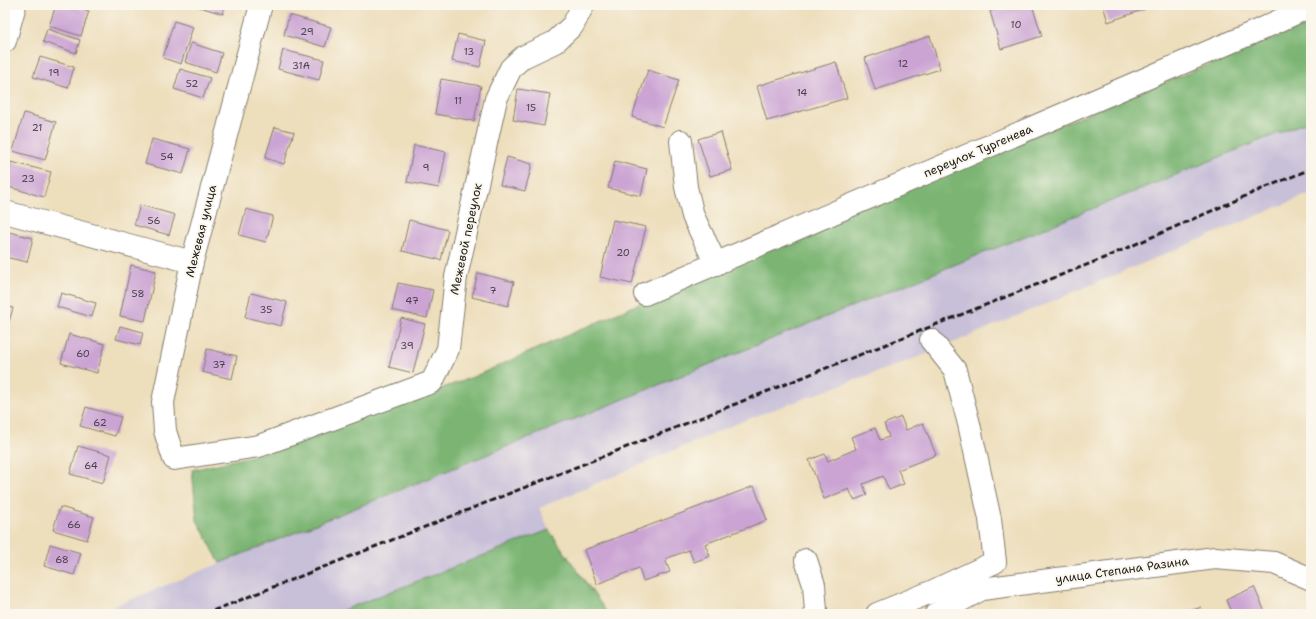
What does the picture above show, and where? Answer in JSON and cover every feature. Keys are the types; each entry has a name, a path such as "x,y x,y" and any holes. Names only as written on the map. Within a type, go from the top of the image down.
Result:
{"street":[{"path":"5,41 15,5"},
{"name":"Межевая улица","path":"174,459 165,431 163,402 192,262 261,5"},
{"name":"Межевой переулок","path":"174,459 259,446 432,382 448,348 456,277 496,99 512,68 523,57 555,42 573,25 583,5"},
{"name":"переулок Тургенева","path":"645,294 1259,30 1311,6"},
{"path":"681,141 686,187 693,216 716,264"},
{"path":"5,212 192,262"},
{"path":"877,614 931,592 995,562 990,519 969,424 955,370 931,340"},
{"name":"улица Степана Разина","path":"936,614 982,589 1215,558 1274,563 1311,579"},
{"path":"806,560 814,585 816,611 814,614"}],"shaded area":[{"path":"1311,120 1311,193 924,355 745,420 539,508 549,530 333,614 95,614"}],"green space":[{"path":"1311,23 1311,120 220,563 197,520 192,470 264,453 473,377 863,205"},
{"path":"549,530 608,614 333,614"}],"building":[{"path":"56,5 69,5 89,11 81,36 49,26"},
{"path":"193,5 225,5 223,14"},
{"path":"1010,5 1032,5 1042,36 1001,49 990,11"},
{"path":"1103,5 1143,5 1145,9 1108,22"},
{"path":"289,15 331,27 325,47 284,35"},
{"path":"174,21 193,27 181,64 163,58"},
{"path":"47,29 80,40 76,53 43,42"},
{"path":"458,34 486,41 480,67 452,61"},
{"path":"930,36 940,69 875,90 865,58"},
{"path":"191,43 222,53 216,72 185,62"},
{"path":"283,50 324,60 319,80 278,69"},
{"path":"40,57 74,67 68,88 33,77"},
{"path":"836,62 847,98 767,121 757,86"},
{"path":"180,69 210,78 203,98 174,89"},
{"path":"648,70 679,80 663,127 632,117"},
{"path":"441,79 481,86 474,121 435,114"},
{"path":"518,89 550,94 544,126 513,120"},
{"path":"24,113 56,122 45,160 13,151"},
{"path":"275,127 294,132 284,164 265,158"},
{"path":"721,132 732,170 710,176 698,139"},
{"path":"152,139 190,149 183,174 145,164"},
{"path":"414,145 446,152 439,188 407,182"},
{"path":"507,157 532,164 525,191 500,185"},
{"path":"615,161 647,169 641,196 608,188"},
{"path":"11,162 51,172 44,197 5,186"},
{"path":"140,205 175,215 169,235 134,225"},
{"path":"246,209 273,216 266,242 239,235"},
{"path":"409,220 448,230 441,260 402,251"},
{"path":"613,220 646,227 632,284 600,277"},
{"path":"5,231 33,238 27,262 5,257"},
{"path":"131,265 156,271 145,321 120,316"},
{"path":"478,273 514,282 508,306 472,297"},
{"path":"398,283 433,290 427,318 392,310"},
{"path":"61,293 96,303 92,317 57,307"},
{"path":"251,293 287,302 281,326 245,317"},
{"path":"5,306 13,308 6,332 5,332"},
{"path":"401,318 425,324 413,373 389,367"},
{"path":"120,326 143,332 140,345 116,339"},
{"path":"69,334 105,344 97,373 61,363"},
{"path":"207,349 237,356 232,379 202,372"},
{"path":"86,407 121,417 115,436 80,426"},
{"path":"901,417 906,430 923,423 936,455 898,470 904,484 889,490 883,476 863,484 867,495 854,500 849,489 824,499 809,460 825,454 828,461 856,449 851,437 875,428 880,440 889,437 884,424"},
{"path":"78,446 111,455 103,483 70,474"},
{"path":"754,486 767,520 705,544 710,556 694,562 689,550 665,559 670,572 643,581 639,568 597,584 584,550"},
{"path":"60,507 94,517 87,540 53,530"},
{"path":"50,544 81,553 74,575 44,566"},
{"path":"1254,587 1266,614 1232,614 1226,600"},
{"path":"1201,607 1204,614 1185,614"}],"railway":[{"path":"205,614 1104,258 1311,169"}]}
